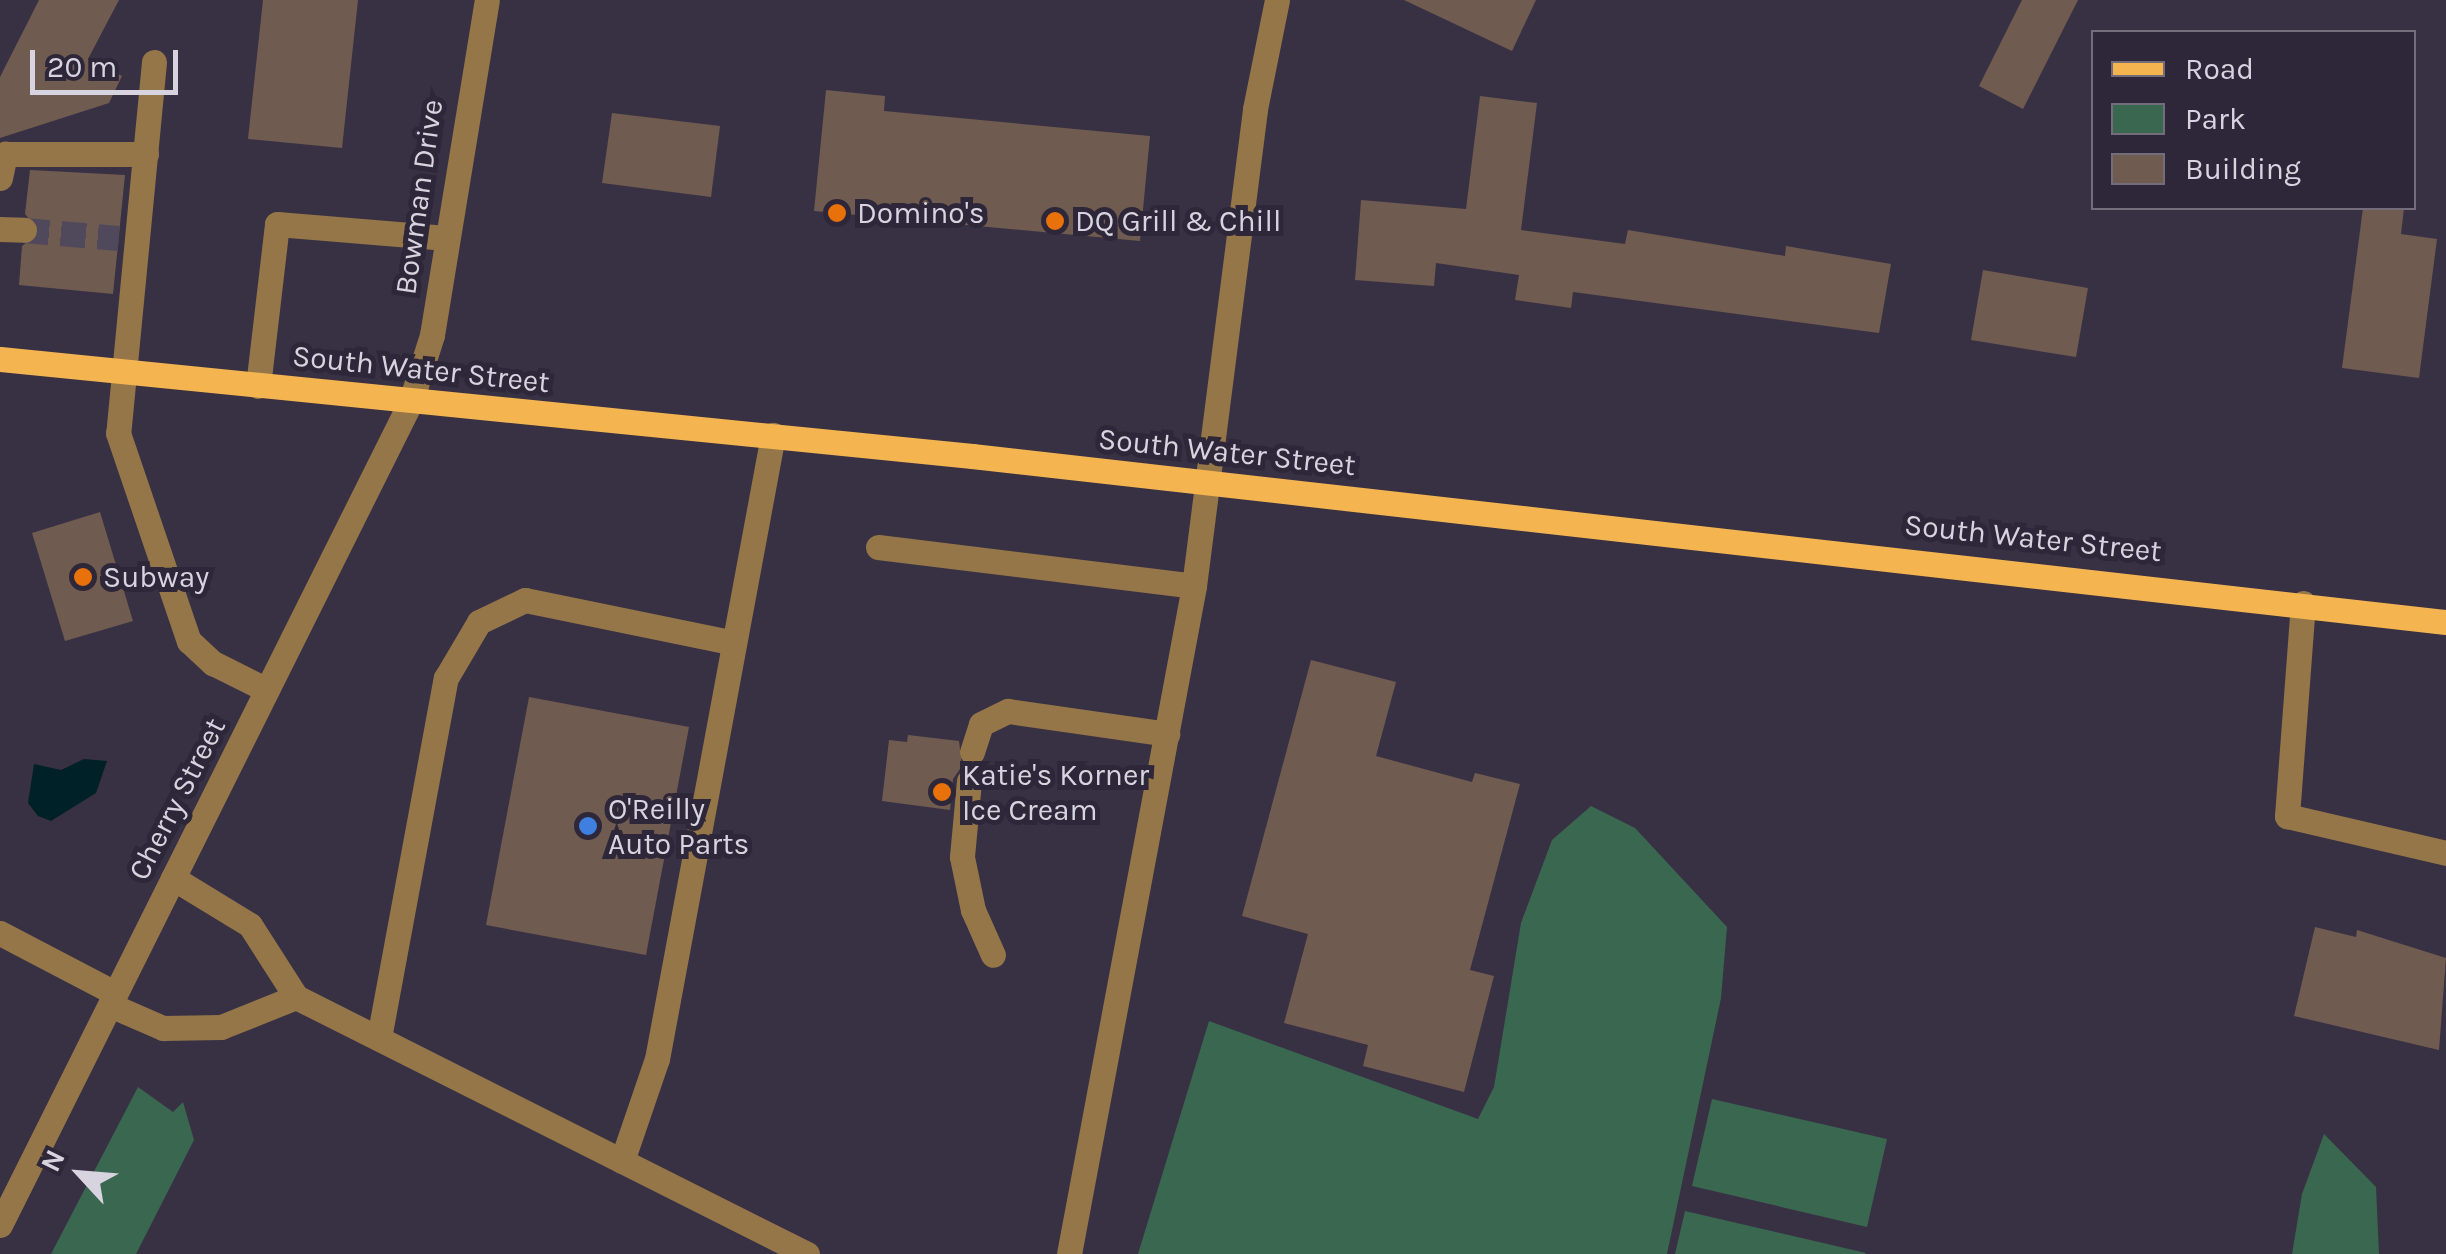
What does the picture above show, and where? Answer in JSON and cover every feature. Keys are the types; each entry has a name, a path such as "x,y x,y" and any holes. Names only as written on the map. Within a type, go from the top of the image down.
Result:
{"main road":[{"name":"South Water Street","path":"0,359 773,435 2446,622"}],"street":[{"name":"Bowman Drive","path":"410,401 432,334 487,0"},
{"path":"1069,1254 1194,586 1263,52 1278,0"},
{"path":"154,62 146,154 130,238 118,433 189,641 213,663 267,690"},
{"path":"0,178 5,154 146,154"},
{"path":"258,386 277,224 446,238"},
{"name":"Cherry Street","path":"0,1225 410,401"},
{"path":"622,1161 657,1059 773,435"},
{"path":"878,547 1194,586"},
{"path":"379,1038 442,696 479,622 525,600 734,643"},
{"path":"2303,603 2287,816 2446,852"},
{"path":"972,752 981,724 1008,711 1167,734"},
{"path":"970,781 962,858 973,910 993,956"},
{"path":"173,878 250,925 296,996 807,1254"},
{"path":"0,933 162,1028 220,1027 296,996"}],"green space":[{"path":"1591,806 1635,828 1727,927 1721,998 1667,1254 1138,1254 1209,1021 1478,1119 1494,1087 1521,923 1552,840"},
{"path":"138,1087 173,1112 183,1102 194,1140 136,1254 51,1254"},
{"path":"1712,1099 1887,1139 1867,1227 1692,1186"},
{"path":"2324,1134 2376,1187 2379,1254 2292,1254 2302,1194"},
{"path":"1685,1211 1866,1253 1675,1254"}],"shaded area":[{"path":"84,759 107,761 96,793 51,821 38,816 28,803 34,764 61,770"}],"building":[{"path":"39,0 119,0 88,59 122,76 109,103 0,138 0,77"},
{"path":"263,0 358,0 342,148 248,139"},
{"path":"1404,0 1536,0 1512,51"},
{"path":"2022,0 2078,0 2023,109 1979,86"},
{"path":"826,90 885,96 884,111 1150,136 1140,241 814,211"},
{"path":"1480,96 1537,103 1521,230 1625,244 1628,230 1785,256 1786,246 1891,264 1879,333 1573,292 1571,308 1515,300 1519,275 1436,263 1434,286 1355,280 1361,200 1466,209"},
{"path":"612,113 720,126 711,197 602,183"},
{"path":"30,170 125,175 113,294 19,285 22,246 40,232 25,214"},
{"path":"2363,210 2404,210 2401,234 2437,239 2419,378 2342,368"},
{"path":"1983,270 2088,288 2076,357 1971,340"},
{"name":"Subway","path":"100,512 133,621 65,641 32,533"},
{"path":"1311,660 1396,682 1376,756 1472,782 1475,773 1520,784 1470,970 1494,976 1464,1092 1363,1066 1368,1045 1284,1023 1308,934 1242,916"},
{"name":"O'Reilly Auto Parts","path":"529,697 689,727 646,955 486,925"},
{"name":"Katie's Korner Ice Cream","path":"908,735 959,741 962,766 953,779 950,810 882,801 889,740 907,742"},
{"path":"2315,927 2356,937 2357,930 2446,958 2439,1050 2294,1016"}],"tunnel":[{"path":"24,230 119,238"}],"place":[{"name":"Domino's","path":"837,213"},
{"name":"DQ Grill & Chill","path":"1055,221"},
{"name":"Subway","path":"83,577"},
{"name":"Katie's Korner Ice Cream","path":"942,792"},
{"name":"O'Reilly Auto Parts","path":"588,826"}]}
